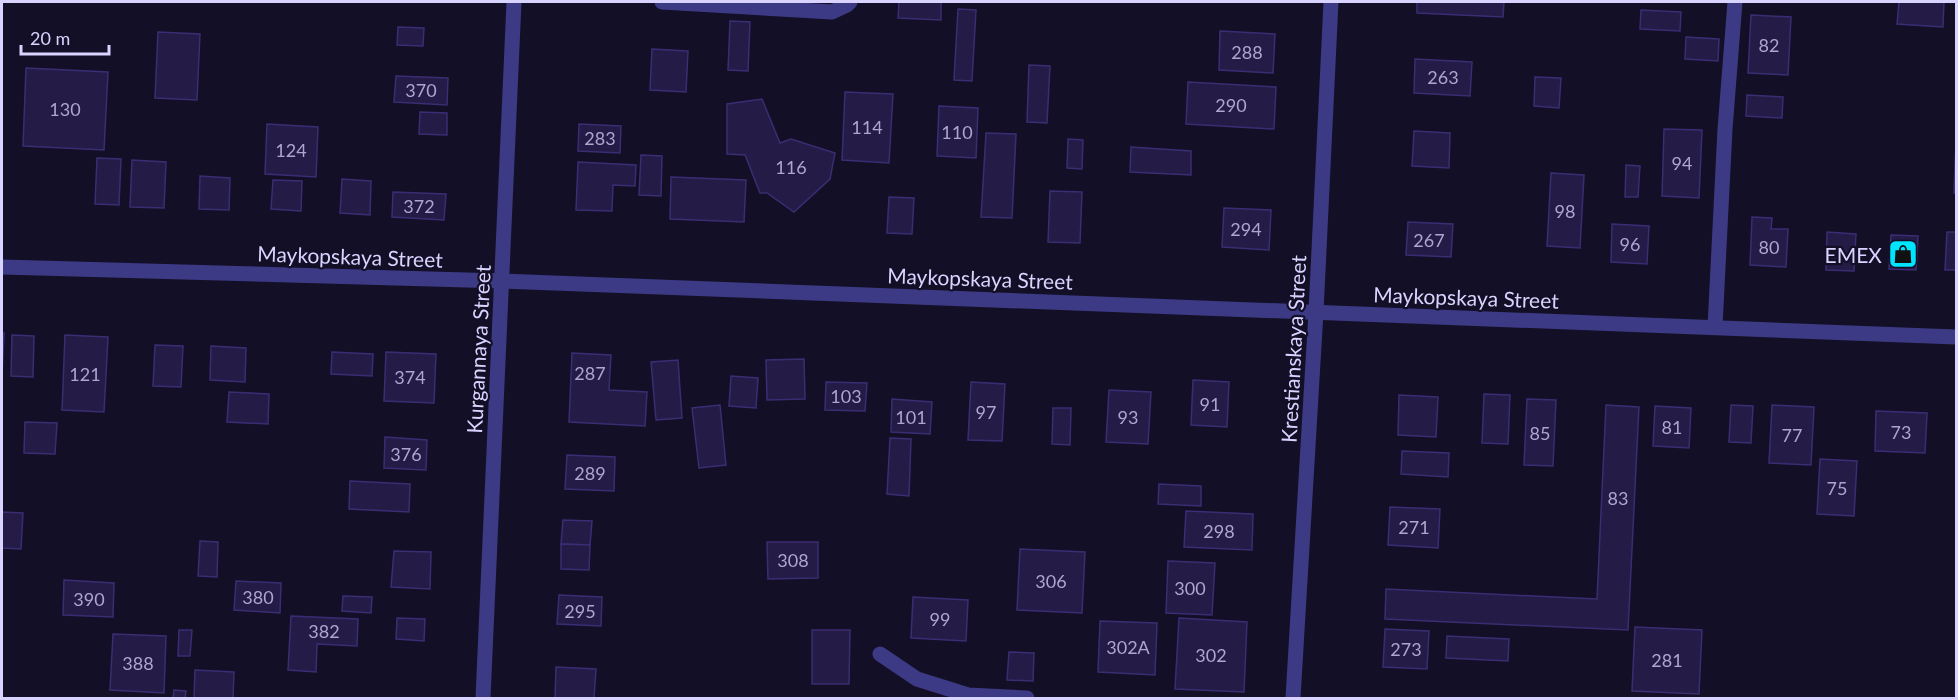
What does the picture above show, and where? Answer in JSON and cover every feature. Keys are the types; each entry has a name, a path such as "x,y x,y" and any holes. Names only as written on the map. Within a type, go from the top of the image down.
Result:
{"street":[{"name":"Kurgannaya Street","path":"483,699 514,2"},
{"path":"662,2 832,12 850,2"},
{"name":"Krestianskaya Street","path":"1293,699 1316,312 1331,2"},
{"path":"1715,327 1725,129 1735,2"},
{"name":"Maykopskaya Street","path":"2,267 502,281 1956,337"},
{"path":"880,654 917,679 968,695 1027,699"}],"building":[{"path":"899,2 941,2 941,20 898,18"},
{"path":"1417,2 1504,2 1503,17 1417,13"},
{"path":"1899,2 1944,2 1943,27 1897,24"},
{"path":"958,9 976,10 972,81 954,80"},
{"path":"1641,10 1681,12 1680,31 1640,29"},
{"path":"1751,15 1791,17 1788,75 1748,73"},
{"path":"730,21 750,22 748,71 728,70"},
{"path":"398,27 424,28 423,46 397,45"},
{"path":"1220,31 1275,34 1273,73 1219,70"},
{"path":"158,32 200,34 197,100 155,98"},
{"path":"1686,37 1719,39 1718,61 1685,59"},
{"path":"652,49 688,51 686,92 650,90"},
{"path":"1415,59 1472,62 1470,96 1414,93"},
{"path":"1029,65 1050,66 1047,123 1027,122"},
{"path":"26,68 108,72 104,150 23,146"},
{"path":"396,76 448,78 447,105 394,102"},
{"path":"1535,77 1561,78 1559,108 1534,106"},
{"path":"1188,82 1276,87 1274,129 1186,124"},
{"path":"845,92 893,94 889,163 842,160"},
{"path":"1747,95 1783,97 1782,118 1746,116"},
{"path":"762,99 780,143 791,139 835,153 830,179 794,212 767,193 760,193 745,155 727,154 727,104"},
{"path":"939,106 978,108 976,158 937,156"},
{"path":"420,112 447,113 447,135 419,134"},
{"path":"267,124 318,127 316,177 265,174"},
{"path":"579,124 621,126 620,153 578,151"},
{"path":"1664,129 1702,130 1699,198 1662,196"},
{"path":"1414,131 1450,133 1449,168 1412,166"},
{"path":"986,133 1016,134 1012,218 981,217"},
{"path":"1068,139 1083,140 1082,169 1067,168"},
{"path":"1956,140 1956,193 1954,193"},
{"path":"1131,147 1191,151 1191,175 1130,172"},
{"path":"641,155 662,156 661,196 639,195"},
{"path":"97,158 121,159 119,205 95,204"},
{"path":"132,160 166,162 164,208 130,207"},
{"path":"578,162 636,165 635,186 613,185 612,211 576,210"},
{"path":"1626,165 1640,166 1638,197 1625,197"},
{"path":"1551,173 1584,175 1580,248 1547,246"},
{"path":"200,176 230,178 229,210 199,209"},
{"path":"671,177 746,180 744,222 670,219"},
{"path":"342,179 371,181 370,215 340,213"},
{"path":"273,180 302,181 301,211 271,209"},
{"path":"1050,191 1082,192 1080,243 1048,242"},
{"path":"393,192 446,194 444,220 392,217"},
{"path":"889,197 914,198 912,234 887,233"},
{"path":"1224,208 1271,210 1269,250 1222,247"},
{"path":"1752,217 1772,218 1771,229 1788,229 1786,267 1750,265"},
{"path":"1408,222 1453,224 1451,257 1406,255"},
{"path":"1612,224 1649,226 1647,264 1611,262"},
{"path":"1827,232 1856,234 1854,271 1826,270"},
{"path":"1947,232 1956,232 1956,270 1945,270"},
{"path":"1891,235 1918,236 1916,270 1889,269"},
{"path":"2,333 4,333 2,377"},
{"path":"12,335 34,336 33,377 11,376"},
{"path":"65,335 108,337 104,412 62,410"},
{"path":"155,345 183,346 181,387 153,386"},
{"path":"211,346 246,348 245,382 210,380"},
{"path":"332,352 373,354 372,376 331,374"},
{"path":"386,352 436,354 434,403 384,401"},
{"path":"572,353 611,355 609,390 647,392 645,426 569,422"},
{"path":"804,359 805,399 767,400 766,360"},
{"path":"678,360 682,418 656,420 651,362"},
{"path":"731,376 758,378 756,408 729,406"},
{"path":"1193,380 1229,382 1227,427 1191,425"},
{"path":"826,382 867,383 865,411 825,410"},
{"path":"971,382 1005,384 1002,441 968,440"},
{"path":"1109,390 1151,392 1148,444 1106,442"},
{"path":"229,392 269,394 268,424 227,422"},
{"path":"1484,394 1510,395 1508,444 1482,443"},
{"path":"1399,395 1438,397 1436,437 1398,435"},
{"path":"892,399 932,402 930,434 891,432"},
{"path":"1527,399 1556,400 1553,466 1524,465"},
{"path":"720,405 726,465 699,468 692,408"},
{"path":"1606,405 1639,407 1628,630 1385,619 1386,589 1597,599"},
{"path":"1731,405 1753,406 1751,443 1729,442"},
{"path":"1772,405 1814,407 1811,465 1769,463"},
{"path":"1655,406 1691,408 1689,448 1653,446"},
{"path":"1053,408 1071,408 1070,445 1052,444"},
{"path":"1876,411 1927,413 1925,453 1875,451"},
{"path":"25,422 57,423 55,454 24,453"},
{"path":"385,437 427,440 426,470 384,468"},
{"path":"890,438 911,439 909,496 887,494"},
{"path":"1402,451 1449,453 1448,477 1401,474"},
{"path":"567,455 615,457 614,491 565,489"},
{"path":"1820,459 1857,461 1854,516 1817,514"},
{"path":"350,481 410,484 409,512 349,509"},
{"path":"1159,484 1201,486 1201,506 1158,504"},
{"path":"1390,507 1440,509 1438,548 1388,545"},
{"path":"1186,511 1253,514 1252,550 1184,547"},
{"path":"2,512 23,513 21,549 2,548"},
{"path":"563,520 592,521 590,545 561,544"},
{"path":"200,541 218,542 217,577 198,576"},
{"path":"767,542 818,542 818,578 768,579"},
{"path":"561,544 590,545 589,570 561,569"},
{"path":"1020,549 1085,552 1082,613 1017,610"},
{"path":"394,551 431,552 430,589 391,587"},
{"path":"1168,561 1215,563 1212,615 1166,613"},
{"path":"64,580 114,583 113,617 63,615"},
{"path":"236,581 281,583 280,613 234,610"},
{"path":"559,595 602,597 601,626 557,624"},
{"path":"343,596 372,597 371,613 342,611"},
{"path":"913,597 968,600 966,641 911,638"},
{"path":"291,616 358,619 357,646 317,644 316,672 288,670"},
{"path":"397,618 425,619 424,641 396,639"},
{"path":"1179,618 1247,622 1244,692 1175,689"},
{"path":"1100,621 1157,623 1155,675 1098,672"},
{"path":"1635,627 1702,630 1699,694 1632,691"},
{"path":"1385,629 1429,631 1427,669 1383,667"},
{"path":"179,630 192,630 190,656 178,656"},
{"path":"812,630 850,630 849,684 812,684"},
{"path":"113,634 166,636 164,693 110,690"},
{"path":"1447,636 1509,639 1508,661 1446,658"},
{"path":"1009,652 1034,653 1033,681 1007,680"},
{"path":"556,667 596,669 594,698 555,698"},
{"path":"195,670 234,672 233,698 194,698"},
{"path":"174,690 186,691 185,698 173,698"}],"place":[{"name":"EMEX","path":"1903,254"}]}
